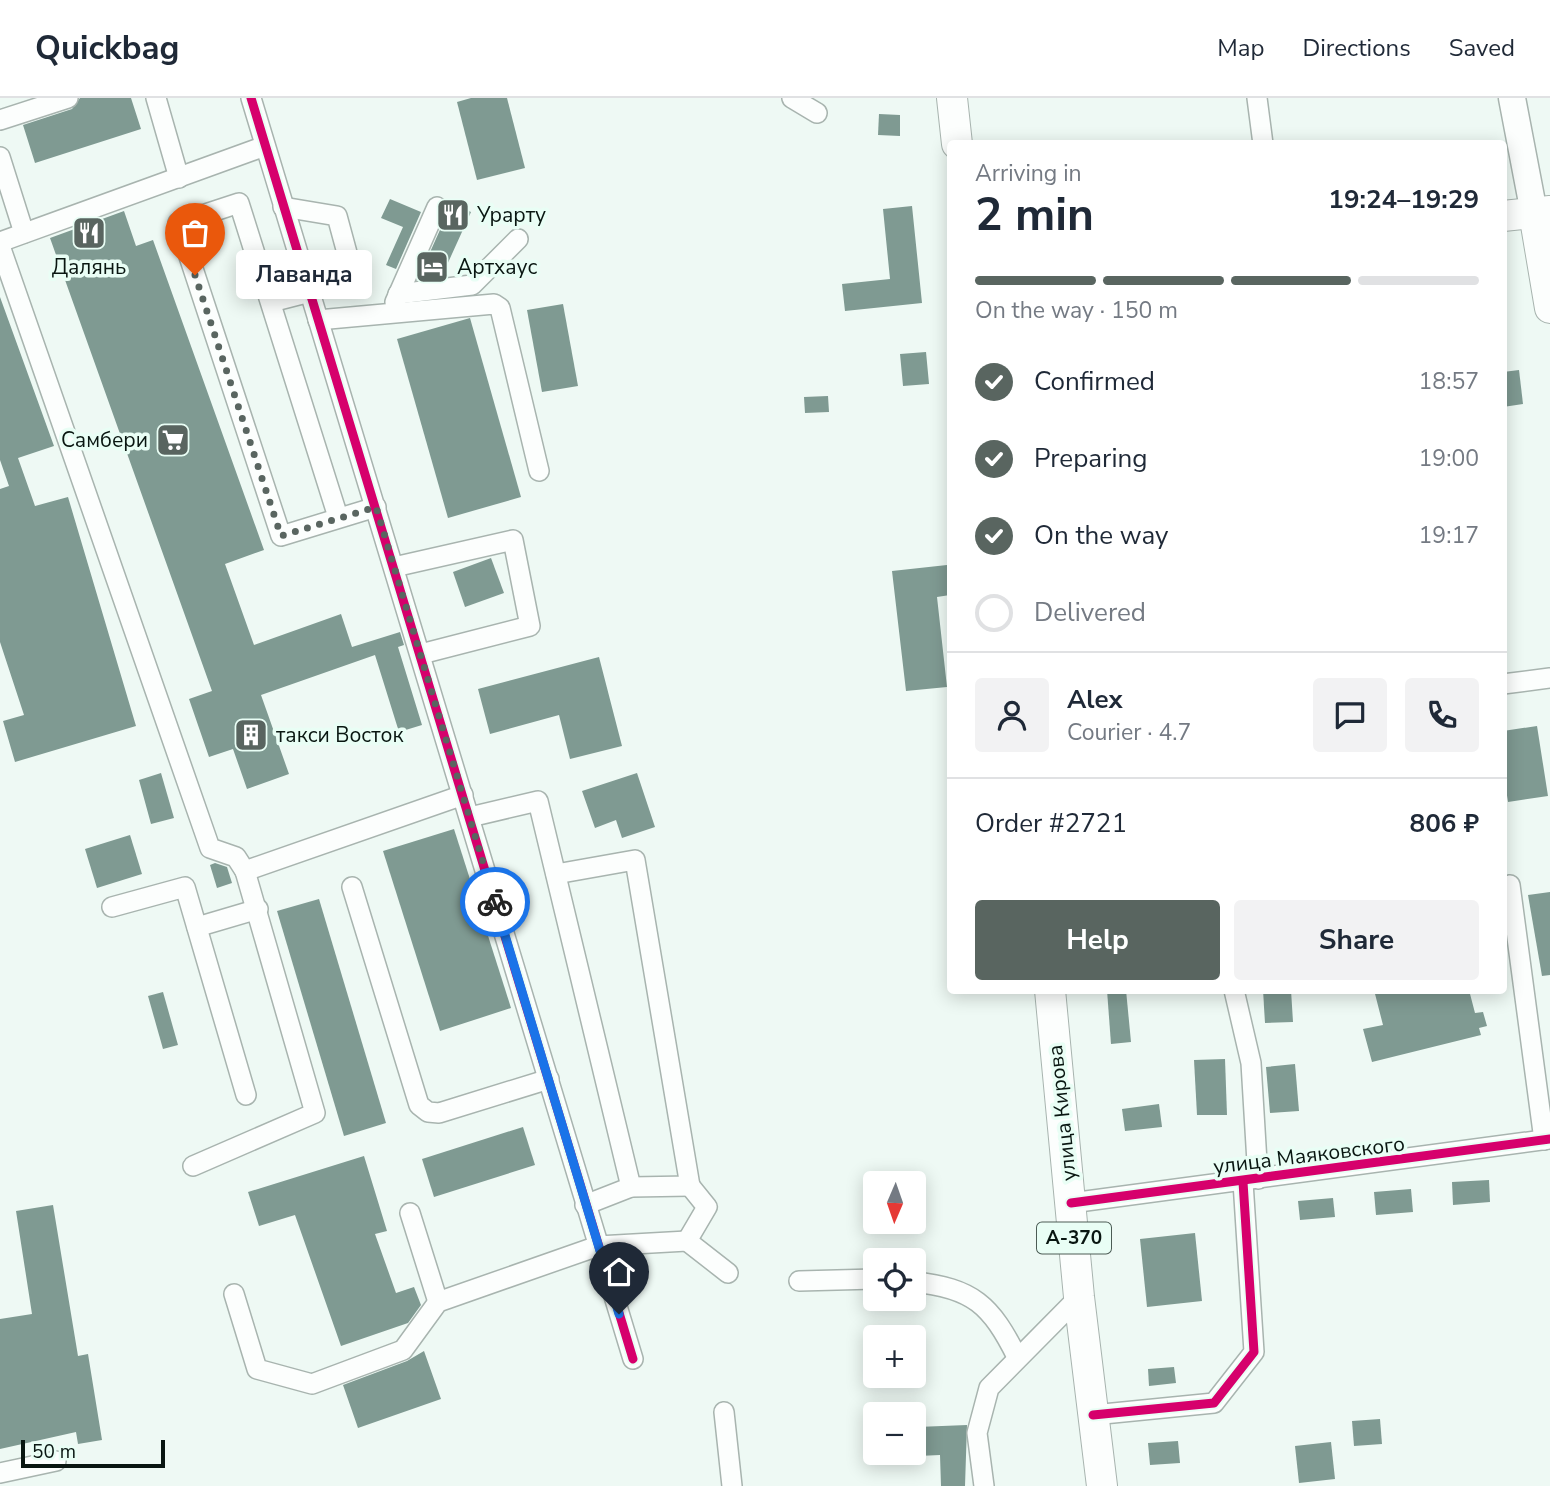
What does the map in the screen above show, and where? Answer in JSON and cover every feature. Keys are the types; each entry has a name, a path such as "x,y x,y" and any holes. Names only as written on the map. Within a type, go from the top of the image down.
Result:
{"highway":[{"path":"952,98 957,140"},
{"path":"1507,216 1542,212 1550,308"},
{"name":"улица Кирова","path":"1051,994 1079,1297 1102,1486"}],"main road":[{"path":"1511,98 1542,212"}],"street":[{"path":"0,120 68,98"},
{"path":"156,98 179,178"},
{"path":"251,98 633,1359"},
{"path":"792,98 817,113"},
{"path":"1257,98 1262,140"},
{"path":"193,1166 314,1114 258,909 245,871 236,857 210,848 0,244 265,146"},
{"path":"0,157 24,233"},
{"path":"338,517 239,203 178,223 281,536 376,507"},
{"path":"284,207 337,216 351,264"},
{"path":"390,312 437,207"},
{"path":"398,294 472,285 518,239"},
{"path":"271,302 310,292"},
{"path":"318,320 487,303 500,308 539,471"},
{"path":"394,567 513,540 530,626 421,654"},
{"path":"1507,683 1550,678"},
{"path":"245,871 463,794"},
{"path":"470,817 538,801 631,1187"},
{"path":"556,874 635,860 690,1186 707,1207 687,1241"},
{"path":"1510,885 1547,1140"},
{"path":"112,907 185,887 246,1095"},
{"path":"352,887 419,1105 428,1112 439,1113 549,1079"},
{"path":"197,927 258,909"},
{"name":"улица Маяковского","path":"1235,994 1251,1063 1251,1180"},
{"name":"улица Маяковского","path":"1071,1203 1547,1140"},
{"path":"1093,1415 1214,1403 1254,1352 1251,1180"},
{"path":"585,1205 631,1187 690,1186"},
{"path":"410,1213 438,1302"},
{"path":"234,1294 257,1369 312,1384 403,1350 438,1302 598,1246 687,1241 728,1273"},
{"path":"799,1281 863,1279"},
{"path":"926,1283 946,1285 986,1306 1002,1328 1017,1357"},
{"path":"984,1486 977,1433 989,1388 1079,1297"},
{"path":"724,1412 732,1486"},
{"path":"0,1474 56,1461"}],"building":[{"path":"80,98 131,98 141,129 35,163 23,125 72,109"},
{"path":"471,98 507,98 525,168 477,180 457,102"},
{"path":"879,114 900,115 900,136 878,135"},
{"path":"390,199 421,212 396,269 386,265 403,227 381,218"},
{"path":"449,202 471,212 442,276 418,279 448,212"},
{"path":"912,206 922,303 845,311 842,284 890,279 883,209"},
{"path":"124,211 136,246 153,240 264,550 225,564 254,645 341,614 352,647 400,632 404,645 398,647 422,725 399,732 375,655 261,695 289,774 247,789 233,749 209,757 189,699 212,691 50,238"},
{"path":"0,297 54,446 18,458 35,506 68,497 136,726 15,762 3,721 24,715 0,642 0,489 9,486 0,460"},
{"path":"563,304 578,386 542,392 527,310"},
{"path":"470,318 521,497 448,518 397,339"},
{"path":"926,352 929,384 903,386 900,354"},
{"path":"1519,370 1523,404 1507,406 1507,372"},
{"path":"828,396 829,412 805,413 804,397"},
{"path":"491,558 504,593 465,607 453,572"},
{"path":"947,565 947,595 937,597 947,687 906,691 892,571"},
{"path":"599,657 622,746 570,759 559,715 490,734 478,689"},
{"path":"1537,726 1548,796 1508,802 1507,730"},
{"path":"161,773 174,818 151,824 139,780"},
{"path":"637,773 655,827 622,838 616,820 595,828 582,791"},
{"path":"454,829 511,1008 440,1031 383,851"},
{"path":"130,835 142,874 97,888 85,849"},
{"path":"215,863 227,867 232,883 217,888 210,865"},
{"path":"1550,892 1550,975 1542,976 1528,895"},
{"path":"319,899 386,1123 344,1136 277,911"},
{"path":"163,992 178,1045 163,1049 148,996"},
{"path":"1107,994 1126,994 1131,1042 1111,1044"},
{"path":"1263,994 1291,994 1293,1022 1265,1023"},
{"path":"1375,994 1470,994 1475,1013 1483,1012 1487,1026 1479,1028 1481,1035 1372,1062 1363,1029 1383,1025"},
{"path":"1225,1059 1227,1115 1197,1115 1194,1060"},
{"path":"1295,1064 1299,1111 1270,1113 1266,1067"},
{"path":"1159,1104 1162,1127 1125,1131 1122,1109"},
{"path":"523,1127 535,1165 434,1197 422,1159"},
{"path":"364,1156 387,1231 375,1234 396,1293 414,1287 421,1305 408,1323 341,1346 295,1215 259,1226 248,1192"},
{"path":"1489,1180 1490,1202 1453,1205 1452,1182"},
{"path":"1411,1189 1413,1212 1376,1215 1374,1192"},
{"path":"1333,1198 1335,1217 1300,1220 1298,1201"},
{"path":"53,1205 78,1356 88,1354 102,1440 78,1444 76,1432 0,1449 0,1319 32,1314 16,1211"},
{"path":"1195,1233 1202,1301 1147,1307 1140,1239"},
{"path":"424,1351 441,1399 358,1428 343,1385 407,1361"},
{"path":"1174,1367 1176,1383 1149,1386 1148,1369"},
{"path":"1380,1419 1382,1444 1354,1446 1352,1421"},
{"path":"967,1425 965,1486 941,1486 940,1455 926,1456 926,1427"},
{"path":"1178,1441 1180,1463 1150,1465 1148,1443"},
{"path":"1331,1442 1335,1479 1299,1483 1295,1446"}],"cycle path":[{"path":"251,98 633,1359"},
{"path":"1071,1203 1550,1139"},
{"path":"1093,1415 1214,1403 1254,1352 1243,1182"}],"way so far":[{"path":"195,275 281,536 376,507 495,902"}],"place":[{"name":"Урарту","path":"453,215"},
{"name":"Далянь","path":"89,233"},
{"name":"Артхаус","path":"432,267"},
{"name":"Лаванда","path":"195,275"},
{"name":"Самбери","path":"173,440"},
{"name":"такси Восток","path":"251,735"}],"route":[{"path":"495,902 619,1314"}]}
